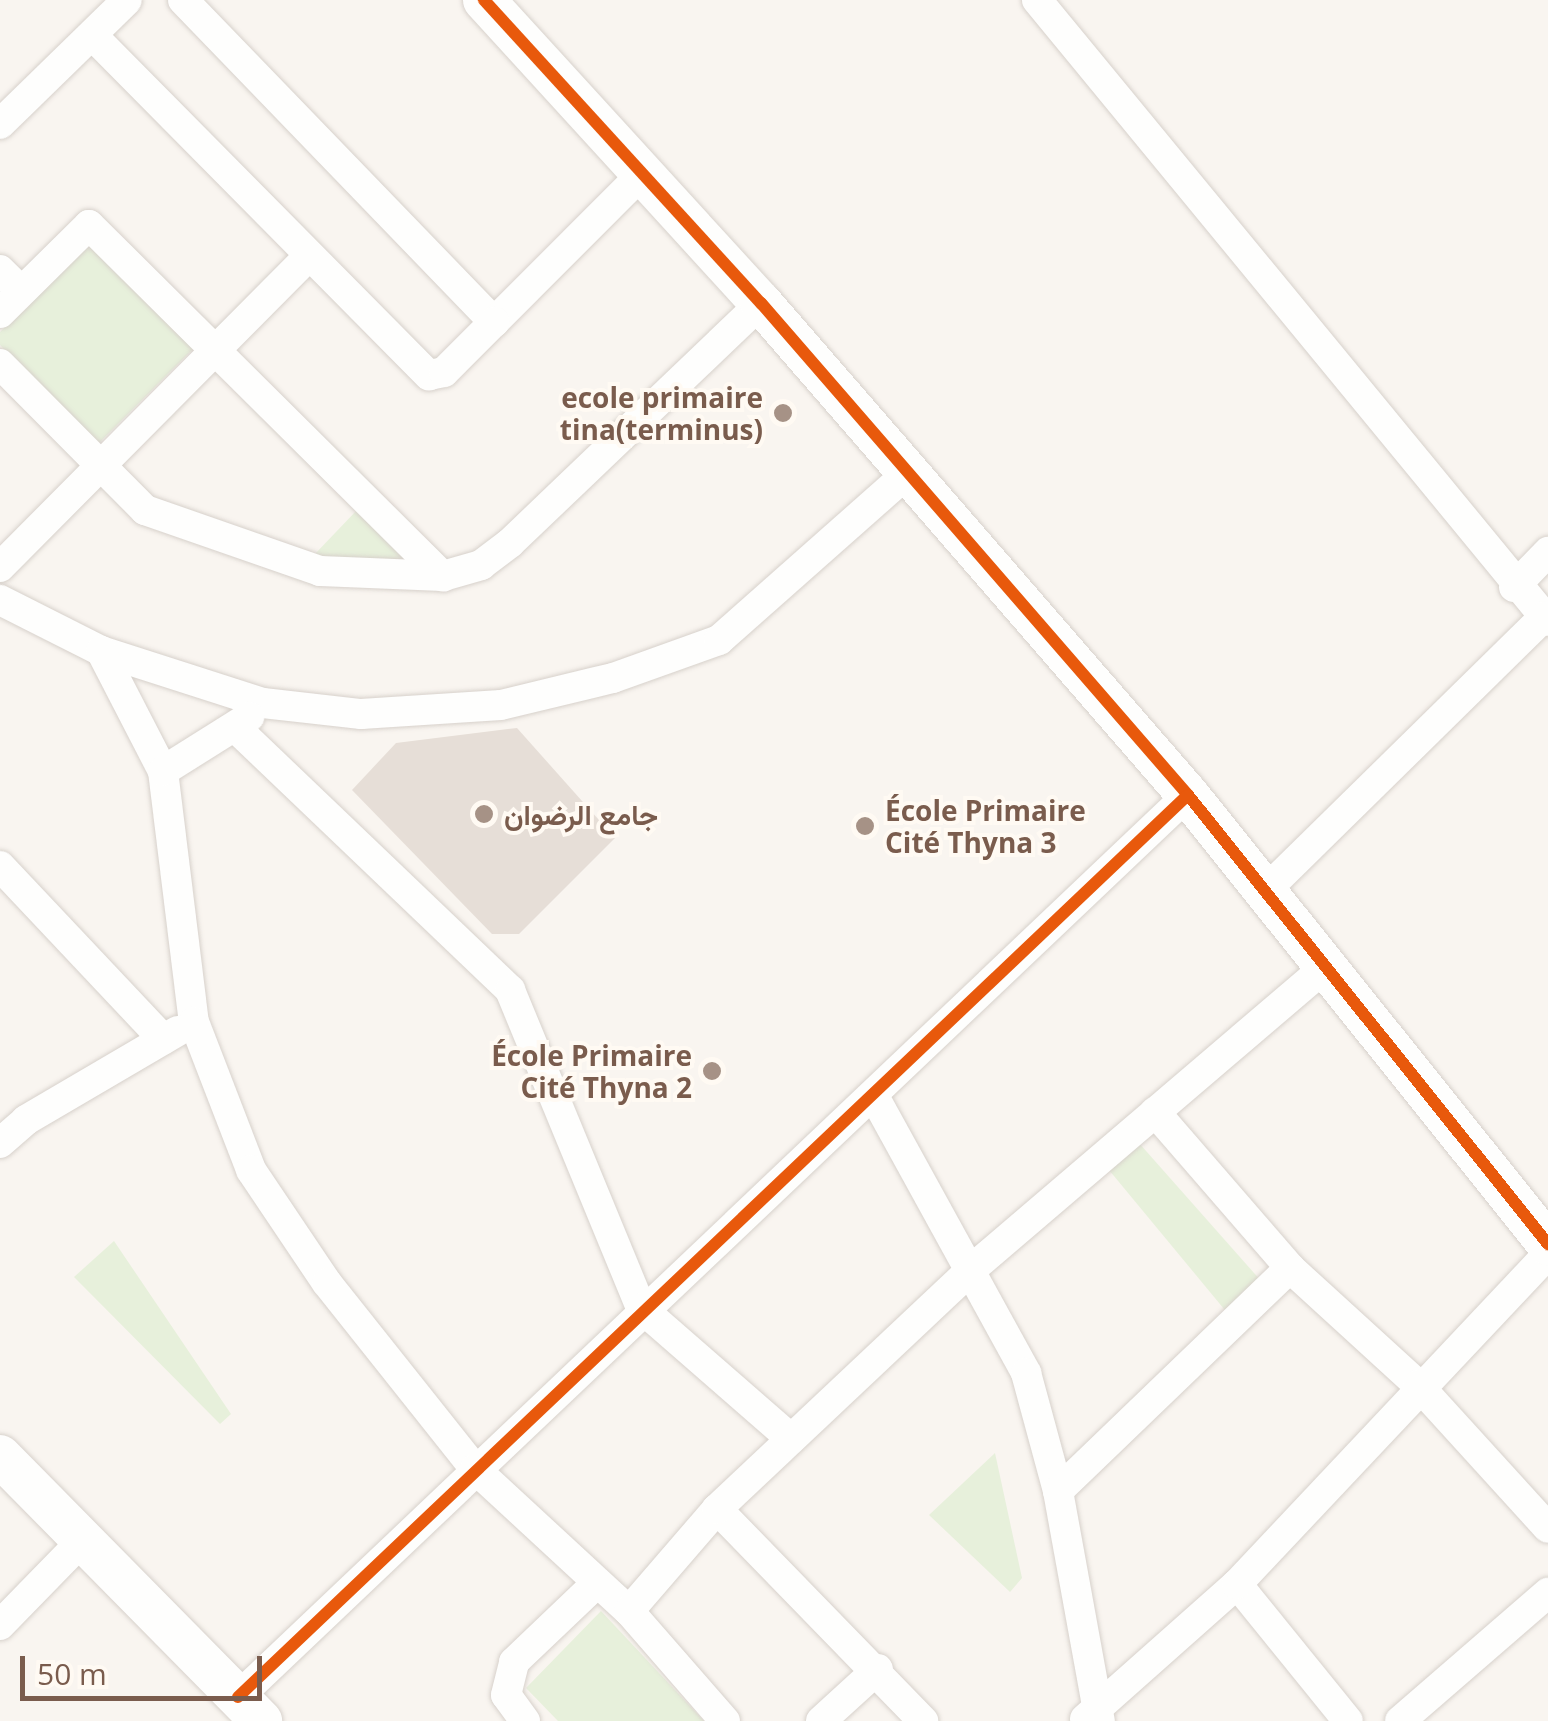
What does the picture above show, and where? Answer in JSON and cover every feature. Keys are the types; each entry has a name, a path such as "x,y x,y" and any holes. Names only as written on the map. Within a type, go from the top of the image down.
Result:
{"street":[{"path":"0,124 127,0"},
{"path":"183,0 494,322"},
{"path":"484,0 640,176 761,303 1188,796 1329,964 1548,1244"},
{"path":"1036,0 1514,586 1546,619 1266,890"},
{"path":"92,34 429,375 444,372 640,176"},
{"path":"7,291 89,224 443,576"},
{"path":"0,567 310,256"},
{"path":"0,364 146,510 320,570 443,576 481,565 510,543 761,303"},
{"path":"0,600 102,652 166,676 263,703 362,714 501,705 613,678 719,640 910,472"},
{"path":"1514,586 1548,552"},
{"path":"102,652 135,726 163,771 194,1022 251,1170 326,1283 475,1469 628,1611 725,1721"},
{"path":"135,726 166,676"},
{"path":"163,771 237,728 263,703"},
{"path":"237,728 510,990 641,1308 791,1439"},
{"path":"0,1456 250,1709 475,1469 641,1308 874,1098 1188,796"},
{"path":"0,866 163,1039"},
{"path":"628,1611 717,1509 973,1268 1329,964"},
{"path":"0,1143 26,1120 194,1022"},
{"path":"874,1098 973,1268 1026,1373 1058,1491 1093,1718"},
{"path":"1155,1112 1290,1268 1418,1385 1548,1528"},
{"path":"1093,1718 1237,1584 1418,1385 1548,1254"},
{"path":"1058,1491 1290,1268"},
{"path":"717,1509 878,1669 924,1721"},
{"path":"0,1625 83,1540"},
{"path":"525,1721 506,1695 514,1662 597,1584"},
{"path":"1237,1584 1348,1721"},
{"path":"1400,1721 1548,1593"},
{"path":"821,1721 878,1669"}],"green space":[{"path":"91,242 193,349 97,445 0,345 0,332"},
{"path":"357,510 408,560 384,567 314,555"},
{"path":"1139,1143 1262,1282 1229,1315 1109,1170"},
{"path":"114,1241 231,1414 220,1424 74,1277"},
{"path":"995,1453 1022,1578 1010,1592 929,1515"},
{"path":"601,1611 704,1721 558,1721 526,1688"}],"building":[{"name":"جامع الرضوان","path":"517,728 615,838 519,934 492,934 352,790 396,743"}],"cycle path":[{"path":"484,0 761,303 1188,795 1548,1244"},
{"path":"238,1697 1188,795"}],"place":[{"name":"ecole primaire tina(terminus)","path":"783,413"},
{"name":"جامع الرضوان","path":"484,814"},
{"name":"École Primaire Cité Thyna 3","path":"865,826"},
{"name":"École Primaire Cité Thyna 2","path":"712,1071"}]}
